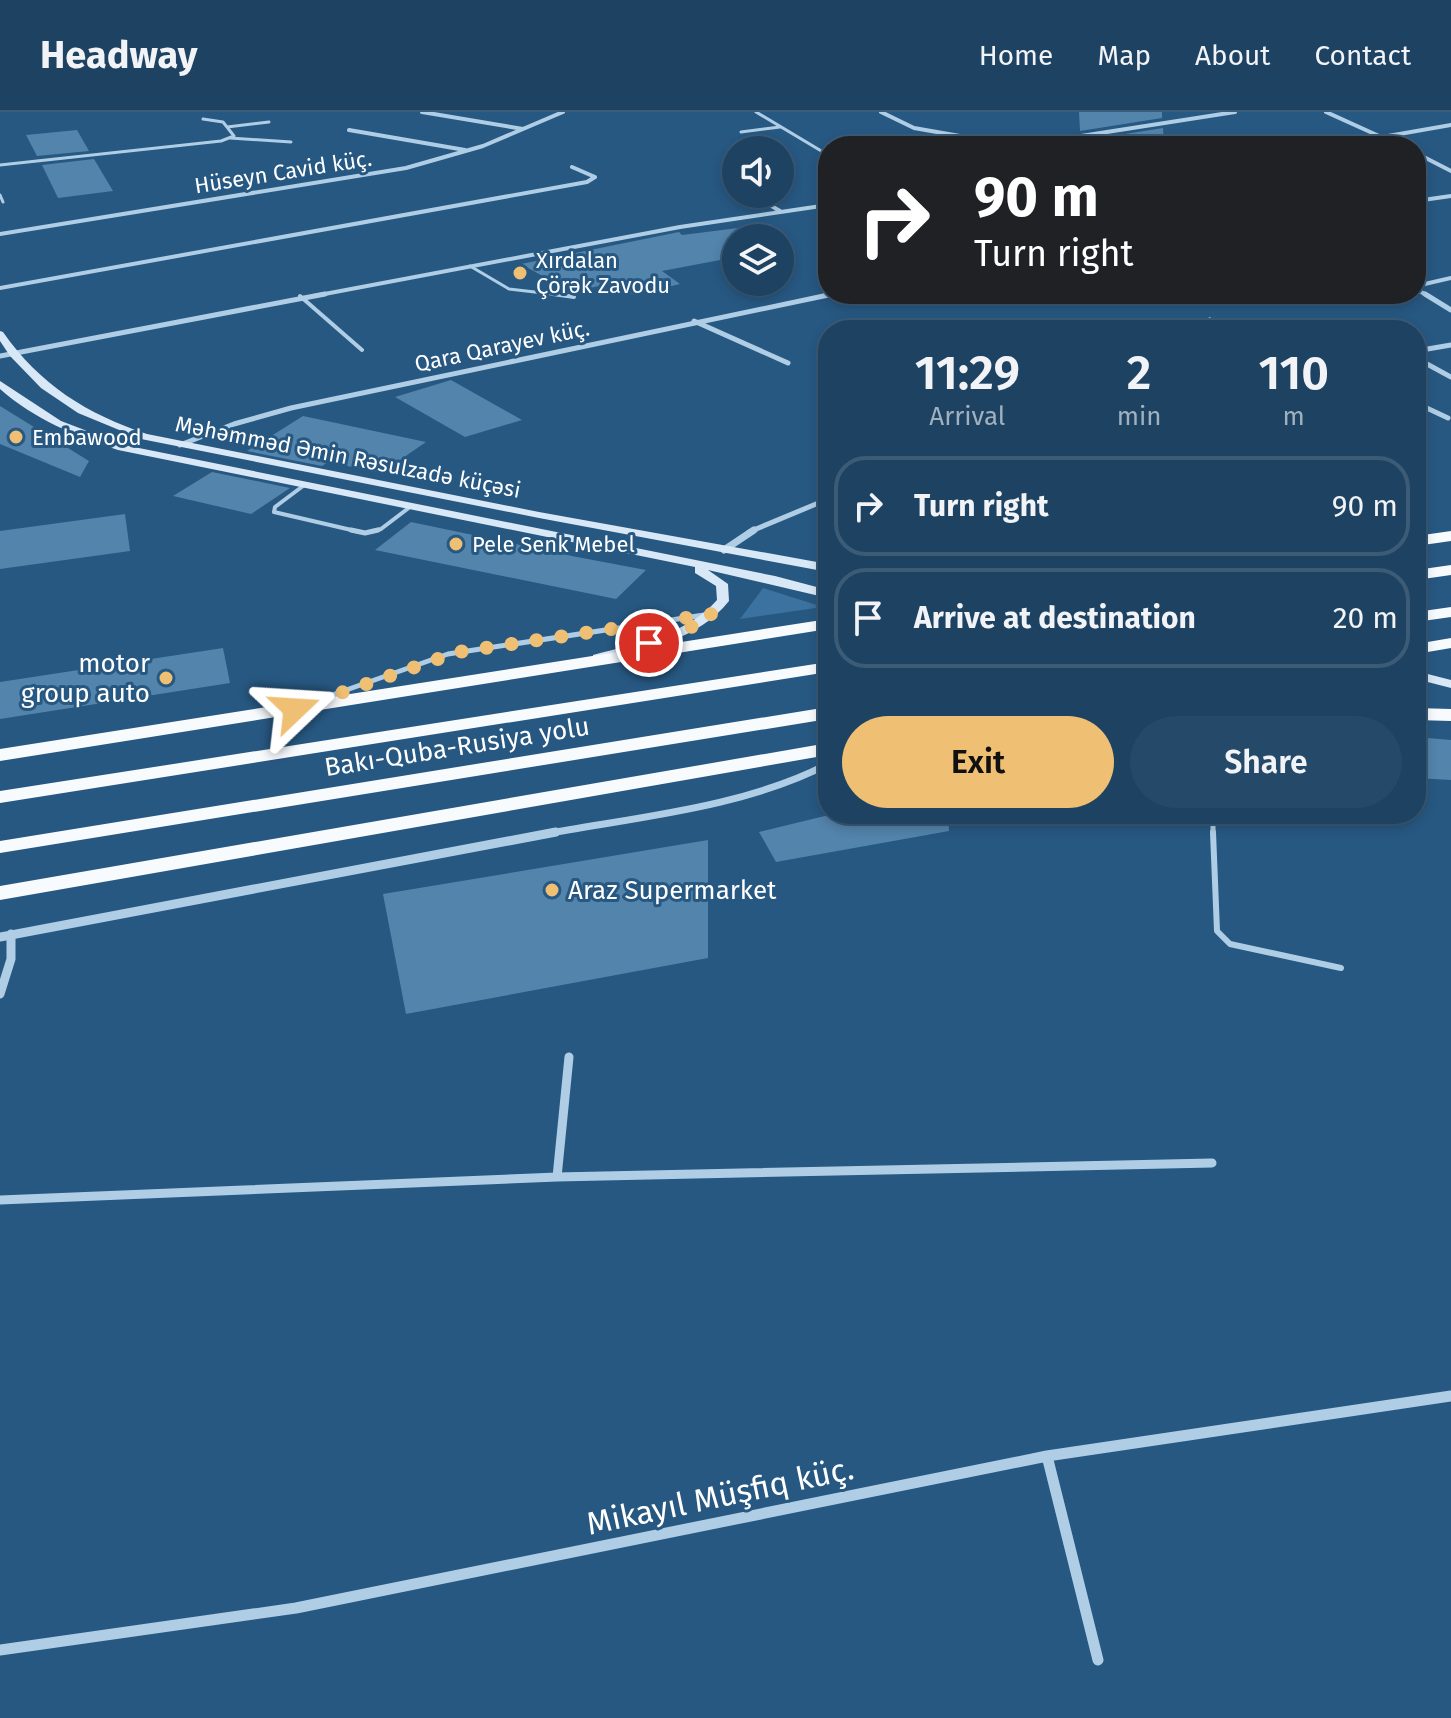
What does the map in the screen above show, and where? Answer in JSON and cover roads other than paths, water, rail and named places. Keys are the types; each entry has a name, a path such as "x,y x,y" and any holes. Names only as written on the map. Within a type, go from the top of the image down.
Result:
{"highway":[{"path":"1426,540 1451,536"},
{"path":"1426,574 1451,570"},
{"path":"1426,616 1451,612"},
{"path":"0,755 818,626"},
{"path":"1426,647 1451,643"},
{"name":"Bakı-Quba-Rusiya yolu","path":"0,797 818,669"},
{"path":"1426,714 1451,715"},
{"name":"Bakı-Quba-Rusiya yolu","path":"0,847 818,715"},
{"path":"0,893 818,751"}],"main road":[{"name":"Məhəmməd Əmin Rəsulzadə küçəsi","path":"0,334 6,354 46,390 115,428 180,445 818,566"},
{"name":"Məhəmməd Əmin Rəsulzadə küçəsi","path":"0,384 32,408 90,438 160,457 656,556"},
{"path":"656,556 818,592"},
{"path":"572,665 688,629 712,614 723,601 724,591 719,580 701,570 656,556"},
{"path":"1426,678 1451,684"}],"street":[{"path":"422,112 524,129"},
{"name":"Hüseyn Cavid küç.","path":"0,234 375,174 470,151 563,112"},
{"path":"881,112 914,128 960,136"},
{"path":"1081,136 1235,112"},
{"path":"1326,112 1380,136"},
{"path":"1395,136 1451,125"},
{"path":"349,130 470,151"},
{"path":"1426,158 1451,171"},
{"path":"0,288 587,182 595,177 572,167"},
{"path":"1426,200 1451,196"},
{"path":"6,354 300,296 818,206"},
{"path":"774,208 781,212"},
{"path":"1426,284 1451,278"},
{"path":"1426,294 1451,310"},
{"name":"Qara Qarayev küç.","path":"180,445 220,428 272,414 694,321 818,297"},
{"path":"694,321 788,363"},
{"path":"1426,349 1451,345"},
{"path":"1426,363 1451,377"},
{"path":"1426,408 1448,418"},
{"path":"724,550 746,533 818,503"},
{"path":"0,937 756,794 796,781 818,769"},
{"path":"0,994 11,959 11,934"},
{"path":"557,1177 569,1057"},
{"path":"0,1200 557,1177 1212,1163"},
{"name":"Mikayıl Müşfiq küç.","path":"0,1650 296,1608 1047,1456 1451,1396"},
{"path":"1047,1456 1098,1660"}],"lane":[{"path":"756,112 818,149"},
{"path":"203,119 223,122 234,136 230,138"},
{"path":"227,127 269,122"},
{"path":"741,132 780,127"},
{"path":"0,165 230,138 291,142"},
{"path":"0,195 3,202"},
{"path":"470,266 509,289 574,297"},
{"path":"300,296 362,350"},
{"path":"303,486 275,507 274,512 365,533 381,529 410,507"},
{"path":"295,709 458,652 712,614"},
{"path":"1213,824 1217,931 1230,944 1341,968"}],"place":[{"name":"Xırdalan Çörək Zavodu","path":"520,273"},
{"name":"Embawood","path":"16,437"},
{"name":"Pele Senk Mebel","path":"456,544"},
{"name":"motor group auto","path":"166,678"},
{"name":"Araz Supermarket","path":"552,890"}]}
